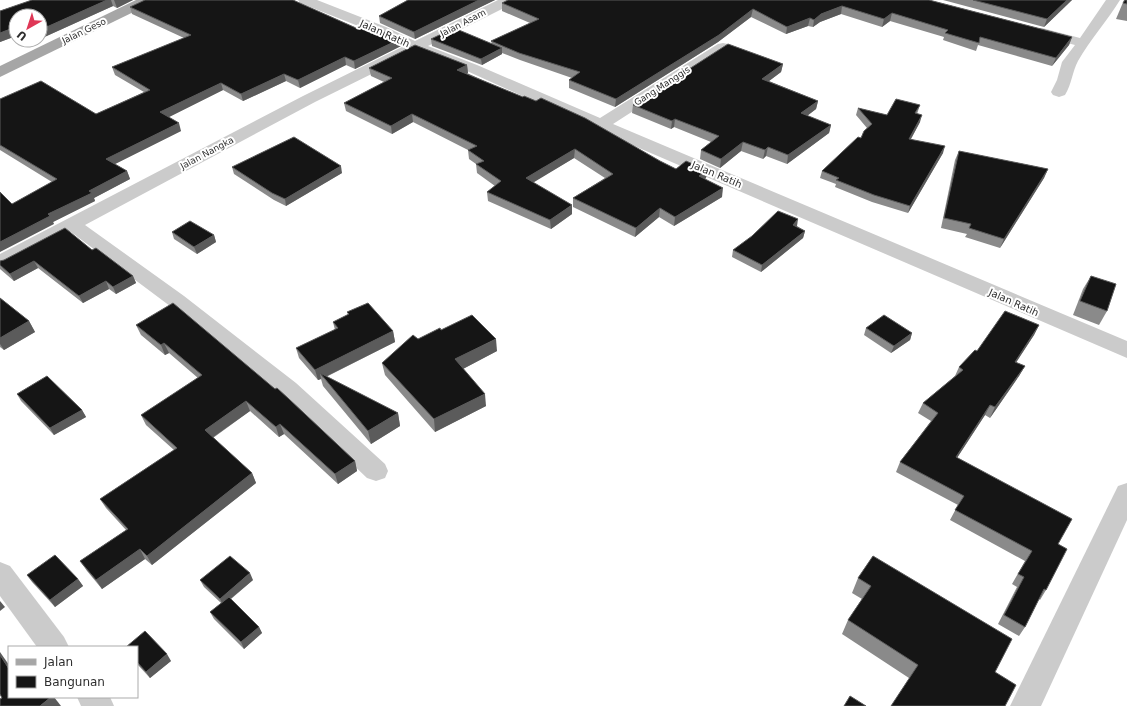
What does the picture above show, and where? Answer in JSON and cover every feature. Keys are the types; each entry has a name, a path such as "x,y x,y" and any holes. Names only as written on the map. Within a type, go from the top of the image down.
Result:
{"main road":[{"name":"Jalan Geso","path":"0,72 147,0"}],"street":[{"name":"Jalan Ratih","path":"305,0 381,30 416,47 472,68 601,125 864,236 1127,350"},
{"name":"Jalan Asam","path":"416,47 509,0"},
{"path":"1059,92 1065,80 1070,62 1114,0"},
{"path":"1032,30 1083,44"},
{"name":"Jalan Nangka","path":"0,262 309,99 416,47"},
{"name":"Gang Manggis","path":"601,125 723,47"},
{"path":"72,224 177,301 288,389 376,471"},
{"path":"1025,706 1127,493"},
{"path":"0,574 53,646"},
{"path":"93,698 99,706"}],"building":[{"path":"32,0 107,0 48,26 48,8 9,8"},
{"path":"145,0 293,0 356,28 364,23 400,39 354,61 345,57 298,80 284,74 241,94 221,83 160,112 179,123 106,159 127,171 89,191 92,193 48,214 50,216 0,242 0,192 12,204 57,179 0,145 0,99 41,81 96,114 150,90 112,67 191,35 130,7"},
{"path":"408,0 479,0 414,32 379,16"},
{"path":"508,0 929,0 1072,37 1056,58 980,37 979,43 945,33 948,30 892,13 884,19 842,6 821,14 814,20 810,18 787,27 753,9 719,35 616,99 569,80 580,72 519,53 491,41 539,19 502,3"},
{"path":"973,0 1067,0 1047,19"},
{"path":"1127,0 1127,4 1123,3"},
{"path":"8,8 8,30 0,33 0,11"},
{"path":"454,28 502,48 481,59 431,39"},
{"path":"728,44 783,64 762,79 818,101 801,113 831,125 788,155 768,147 765,150 743,142 721,159 701,150 719,136 675,119 672,121 633,105"},
{"path":"415,45 467,65 457,70 523,97 524,96 536,101 541,98 585,118 676,169 686,161 707,170 699,176 723,188 675,217 660,208 636,228 573,198 613,174 575,149 526,178 572,205 550,220 487,192 501,181 476,164 484,161 468,150 477,146 412,114 391,126 344,103 392,78 369,68"},
{"path":"896,99 920,105 915,113 922,115 909,139 945,146 910,206 874,195 836,180 839,178 822,171 858,137 861,138 864,131 872,124 858,108 887,115"},
{"path":"294,137 341,166 285,199 272,193 232,167"},
{"path":"959,151 1048,169 1004,239 969,228 971,224 944,218"},
{"path":"778,211 798,219 793,225 805,231 762,265 733,250 752,236"},
{"path":"190,221 214,235 194,247 172,232"},
{"path":"65,228 92,250 96,248 133,276 113,287 106,281 79,296 34,261 10,274 0,265 0,261"},
{"path":"1091,276 1116,284 1107,311 1080,301"},
{"path":"0,298 29,321 0,338"},
{"path":"173,303 275,389 277,388 355,461 335,474 280,424 276,427 246,401 205,430 252,473 147,556 140,549 96,580 80,561 128,529 100,499 177,448 141,415 202,375 164,343 161,345 136,325"},
{"path":"368,303 393,331 315,370 296,348 338,328 333,322 349,314 347,312"},
{"path":"1005,311 1039,325 1015,362 1025,366 995,407 990,405 956,457 1072,519 1058,544 1067,549 1046,590 1044,589 1025,627 1004,615 1024,577 1018,574 1032,551 955,510 964,496 900,462 938,413 923,403 963,370 959,367 975,350 977,351"},
{"path":"472,315 496,339 455,359 485,394 434,419 382,363 413,335 418,339"},
{"path":"884,315 912,333 894,346 866,328"},
{"path":"320,373 398,413 368,431"},
{"path":"47,376 82,410 50,428 17,394"},
{"path":"55,555 78,579 50,600 27,575"},
{"path":"230,556 250,573 220,599 200,580"},
{"path":"873,556 1012,639 995,672 1016,685 1005,706 891,706 918,665 848,620 871,586 858,578"},
{"path":"229,597 259,627 241,642 210,612"},
{"path":"145,631 167,654 146,672 138,663 138,646 127,646"},
{"path":"0,655 8,667 8,698 50,698 40,706 0,706 0,699 2,698 0,694"},
{"path":"850,696 866,706 844,706"}]}
